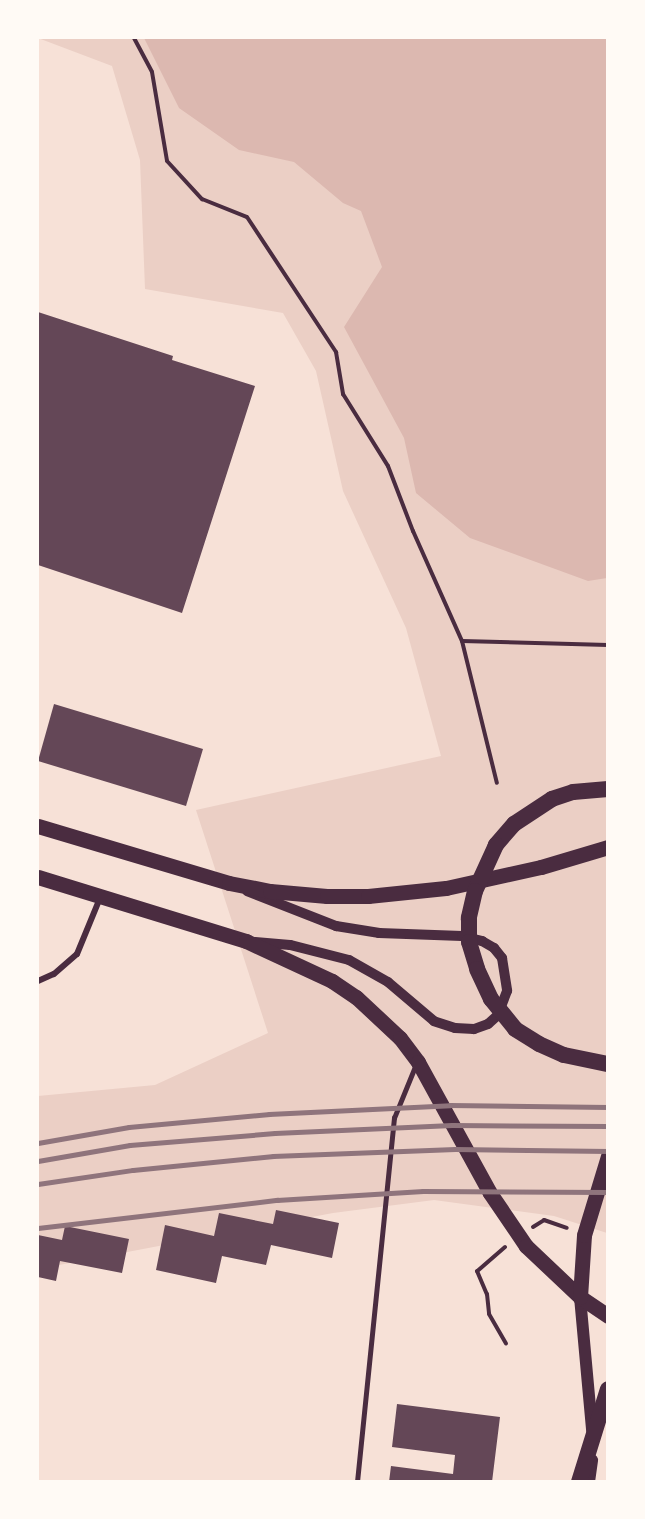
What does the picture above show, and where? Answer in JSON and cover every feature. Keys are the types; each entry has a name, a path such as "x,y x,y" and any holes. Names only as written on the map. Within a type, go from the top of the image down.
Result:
{"highway":[{"path":"608,789 573,792 552,799 514,824 496,845 474,891 469,918 469,942 477,969 491,999 515,1029 539,1044 564,1055 608,1064"},
{"path":"579,1482 608,1389"}],"main road":[{"path":"38,826 229,883 300,895 368,896 415,892 532,869 608,847"},
{"path":"38,877 246,941 322,976 356,997 400,1038 418,1062 489,1193 526,1246 580,1297 608,1316"},
{"path":"589,1482 593,1459 592,1424 580,1297 584,1235 608,1156"}],"street":[{"path":"229,883 336,926 379,933 462,936 482,941 494,948 502,958 507,991 498,1015 488,1024 474,1029 455,1028 434,1021 388,982 349,960 290,945 246,941"},
{"path":"38,981 54,974 77,954 100,897"}],"lane":[{"path":"357,1482 394,1118 418,1062"}],"path":[{"path":"134,38 152,72 167,162 202,199 247,217 336,352 343,394 388,466 462,641 497,783"},
{"path":"462,641 608,645"},
{"path":"477,1270 487,1294 489,1314 506,1344"}],"shaded area":[{"path":"38,38 607,38 607,1233 554,1216 434,1200 333,1213 38,1269 38,1096 155,1085 268,1033 196,810 441,756 406,628 343,491 316,371 283,313 145,289 140,160 112,66"},
{"path":"144,38 607,38 607,578 588,581 470,538 416,493 404,438 344,327 382,267 361,211 343,203 294,162 239,150 179,108"}],"building":[{"path":"38,312 173,356 172,360 255,386 182,613 38,565"},
{"path":"54,704 203,749 186,806 38,761"},
{"path":"276,1210 339,1223 332,1258 271,1245 266,1265 222,1256 216,1283 156,1270 165,1225 214,1236 219,1213 273,1224"},
{"path":"65,1226 129,1239 122,1273 60,1261 56,1281 38,1277 38,1235 62,1240"},
{"path":"397,1404 500,1417 492,1482 389,1482 391,1466 453,1474 455,1455 392,1447"}],"railway":[{"path":"38,1143 129,1127 269,1114 450,1105 608,1107"},
{"path":"38,1161 130,1145 275,1133 452,1125 608,1126"},
{"path":"38,1184 133,1170 273,1156 455,1149 608,1151"},
{"path":"38,1228 277,1200 423,1191 608,1192"}]}
